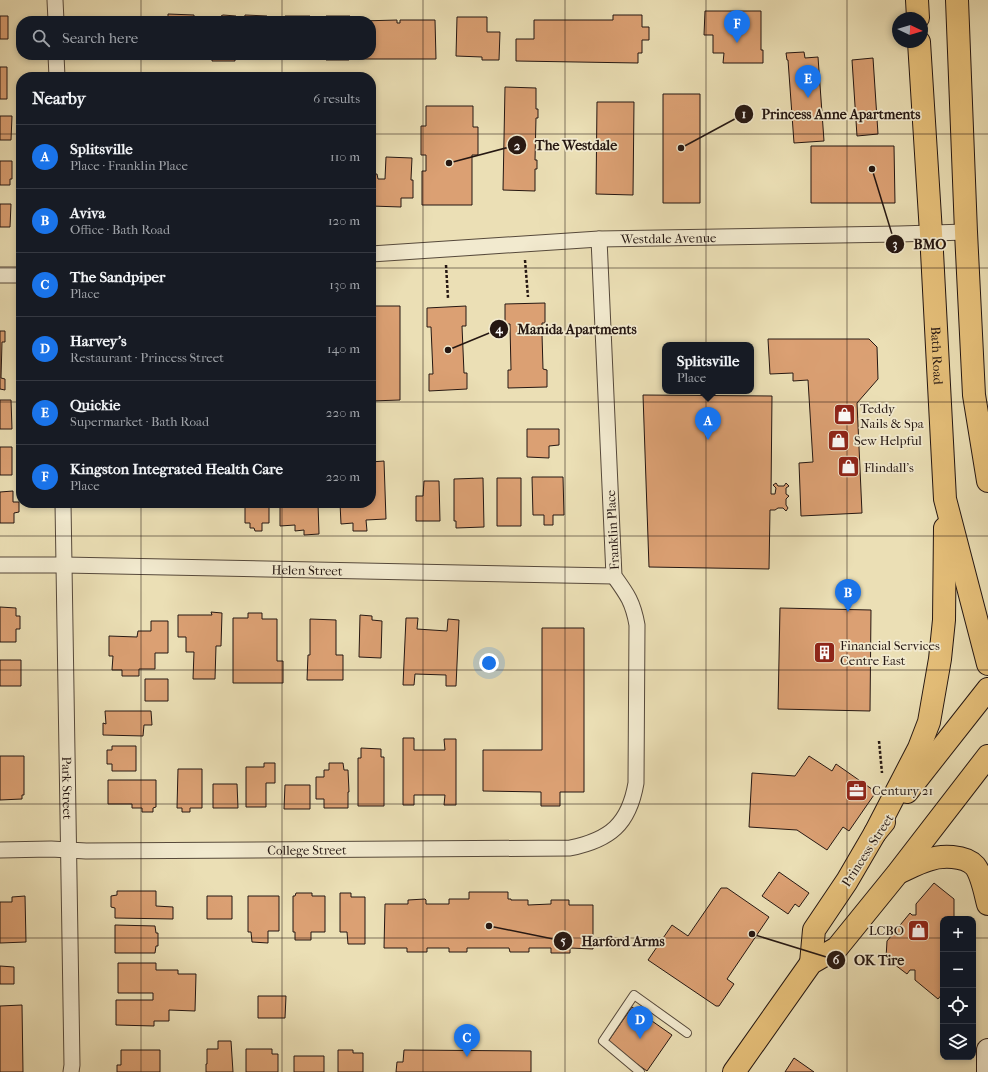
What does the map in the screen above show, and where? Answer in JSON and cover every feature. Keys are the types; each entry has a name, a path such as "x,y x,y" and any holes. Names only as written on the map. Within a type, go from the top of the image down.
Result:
{"main road":[{"path":"917,0 918,12"},
{"path":"957,0 974,395 988,481"},
{"name":"Bath Road","path":"919,48 946,499 988,664"},
{"path":"875,833 919,748 929,722 940,659 944,620 946,499"},
{"name":"Princess Street","path":"811,963 814,930 848,881 875,833 988,689"},
{"path":"734,1072 811,963 836,948 897,874 988,756"},
{"path":"897,874 928,859 941,857 960,858 974,865 979,872 988,904"},
{"path":"988,1050 988,1072"}],"street":[{"path":"55,0 56,16"},
{"path":"56,60 56,72"},
{"name":"Westdale Avenue","path":"376,254 599,239 966,232"},
{"name":"Franklin Place","path":"599,239 614,576 630,599 635,611 637,625 636,777 633,797 628,811 621,822 611,832"},
{"path":"0,275 16,275"},
{"name":"Park Street","path":"63,508 72,1072"},
{"name":"Helen Street","path":"0,565 614,576"},
{"name":"College Street","path":"0,850 51,849 69,851 570,848 585,845 611,832"}],"lane":[{"path":"640,1072 603,1042 634,995 687,1033"}],"path":[{"path":"525,258 528,297"},
{"path":"446,263 448,298"},
{"path":"880,741 882,780"}],"building":[{"path":"705,11 761,11 761,50 763,50 763,63 723,63 724,53 713,53 713,35 704,35"},
{"path":"168,14 194,15 194,16 168,16"},
{"path":"245,15 267,16 245,16"},
{"path":"613,15 642,15 642,27 649,27 649,40 642,40 642,53 638,53 638,63 516,61 516,39 534,39 534,20 613,20"},
{"path":"0,16 8,16 8,39 0,39"},
{"path":"457,17 487,17 487,32 500,32 499,60 482,60 482,57 456,56"},
{"path":"397,20 397,23 400,23 400,20 435,20 436,59 376,59 376,21"},
{"path":"804,52 805,58 818,57 824,141 794,143 788,60 786,53"},
{"path":"873,58 878,134 857,136 852,60"},
{"path":"212,60 235,60 235,61"},
{"path":"0,67 7,67 7,99 0,99"},
{"path":"505,87 536,88 536,109 538,109 538,118 536,118 535,160 537,160 537,169 535,169 535,191 503,190"},
{"path":"663,94 700,94 700,203 663,203"},
{"path":"597,102 634,102 633,195 596,194"},
{"path":"426,106 473,106 473,127 478,127 478,155 472,155 472,205 422,205 422,171 426,171 426,155 421,155 421,126 426,126"},
{"path":"0,116 12,116 11,140 0,140"},
{"path":"811,146 894,146 895,203 811,203"},
{"path":"386,157 412,158 411,180 413,180 413,198 401,198 401,207 376,206 376,174 378,179 385,179"},
{"path":"0,161 12,161 12,179 10,179 10,185 0,185"},
{"path":"0,204 11,204 10,227 0,227"},
{"path":"545,303 545,323 542,323 542,334 543,369 547,370 547,387 508,388 508,370 511,370 510,324 505,324 505,304"},
{"path":"376,306 400,306 400,400 376,401"},
{"path":"466,306 466,326 462,326 464,373 467,373 467,389 429,391 429,374 433,374 431,327 427,327 427,308"},
{"path":"0,331 5,331 5,342 2,342 1,378 5,379 5,390 0,389"},
{"path":"768,339 869,339 877,347 878,379 857,403 862,513 801,516 799,463 813,462 808,380 793,381 793,373 770,374"},
{"path":"643,395 772,396 771,494 775,494 776,488 773,485 776,483 778,486 784,486 786,483 789,486 786,488 786,494 789,496 786,499 786,505 788,508 786,511 783,508 770,510 769,569 649,567"},
{"path":"0,400 11,400 12,429 0,429"},
{"path":"527,429 559,429 559,445 549,446 549,458 527,457"},
{"path":"0,447 12,447 12,475 0,475"},
{"path":"384,461 386,519 366,520 367,531 353,531 353,523 341,524 340,508 376,508 376,462"},
{"path":"532,477 563,477 564,515 553,515 553,525 544,525 544,515 533,515"},
{"path":"483,478 484,527 456,528 456,521 454,521 454,479"},
{"path":"497,478 521,478 521,526 497,526"},
{"path":"424,481 439,481 440,521 416,521 416,496 423,496"},
{"path":"13,491 13,502 16,502 16,508 19,508 19,512 14,513 14,523 0,523 0,492"},
{"path":"245,508 269,508 269,523 262,523 262,531 255,531 254,528 250,528 250,523 245,523"},
{"path":"280,508 318,508 319,534 304,535 304,530 295,531 295,525 280,526"},
{"path":"0,607 16,608 16,616 20,616 20,629 16,629 16,642 0,642"},
{"name":"Financial Services Centre East","path":"780,608 871,610 870,711 778,709"},
{"path":"211,612 222,613 221,646 216,646 215,679 193,679 194,652 186,652 186,637 178,637 178,615 212,615"},
{"path":"248,613 262,613 262,619 277,619 277,661 283,661 283,683 233,683 233,618 248,618"},
{"path":"360,615 372,616 372,620 382,621 381,658 359,657"},
{"path":"406,618 418,618 417,629 447,631 448,619 459,620 456,686 446,686 446,675 415,674 414,685 403,685"},
{"path":"310,619 336,620 336,655 343,655 343,680 307,680 308,655 310,655"},
{"path":"151,621 168,621 168,653 155,653 155,669 139,669 139,676 122,676 122,670 112,670 113,656 109,656 109,636 137,637 138,631 151,631"},
{"path":"542,628 584,628 584,792 560,792 560,806 541,806 541,792 483,791 483,750 542,750"},
{"path":"0,660 21,660 21,686 0,686"},
{"path":"145,679 168,679 168,701 145,701"},
{"path":"105,711 151,711 152,725 144,725 143,736 103,735 103,723 106,724"},
{"path":"403,738 414,738 414,750 445,750 444,739 456,739 456,805 444,805 445,795 414,795 414,805 403,805"},
{"path":"112,746 136,746 136,771 112,771 112,764 107,764 107,750 112,750"},
{"path":"361,748 381,749 381,757 384,757 384,806 358,806 358,758 361,758"},
{"path":"0,756 24,756 24,795 22,795 22,799 0,800"},
{"path":"809,756 832,771 836,764 876,792 849,831 843,827 827,850 797,830 749,827 752,773 795,776"},
{"path":"264,763 275,763 275,783 266,783 266,807 246,807 246,767 264,767"},
{"path":"329,763 343,763 344,770 348,770 348,808 324,808 324,799 316,799 316,777 324,777 324,770 329,770"},
{"path":"178,769 202,769 202,808 190,808 190,812 182,812 182,808 177,808"},
{"path":"108,780 156,780 156,807 153,808 153,812 142,812 142,808 132,808 132,804 108,804"},
{"path":"213,784 237,784 238,808 213,808"},
{"path":"285,785 310,785 310,809 284,809"},
{"path":"779,872 809,893 799,907 795,904 788,914 762,896"},
{"name":"LCBO","path":"934,883 954,899 954,916 940,916 940,997 938,999 915,980 915,970 910,970 907,974 886,958 887,941 910,913 912,915 916,915 916,904"},
{"path":"721,888 727,888 769,917 727,979 734,984 719,1006 716,1006 648,960 672,925 688,936"},
{"path":"117,891 156,891 156,906 173,907 173,919 115,918 115,908 111,907 111,896 117,895"},
{"path":"469,892 508,892 508,899 528,900 528,905 551,904 551,900 569,900 569,905 593,905 593,949 570,948 570,953 551,953 551,948 529,948 529,952 510,952 509,948 467,948 467,952 449,952 449,948 427,948 427,952 407,952 407,948 384,948 385,904 408,904 408,900 425,899 426,904 449,904 449,899 469,899"},
{"path":"296,893 312,893 312,896 325,896 325,932 311,932 311,940 295,940 295,932 293,932 293,896 295,896"},
{"path":"340,893 351,893 351,897 365,897 365,944 348,944 347,932 340,932"},
{"path":"25,896 26,942 0,943 0,902 12,902 12,897"},
{"path":"207,896 232,896 232,919 207,919"},
{"path":"248,896 279,896 279,931 268,931 268,943 252,942 251,932 248,932"},
{"path":"115,925 155,926 156,933 158,933 158,946 156,946 155,953 115,953"},
{"path":"118,963 156,963 156,970 178,970 178,974 196,974 195,1011 169,1010 169,1021 154,1021 154,1026 116,1025 116,1000 153,1000 153,993 118,993"},
{"path":"0,966 14,967 14,984 0,984"},
{"path":"258,996 286,996 285,1018 258,1018"},
{"path":"22,1005 23,1072 0,1072 0,1006"},
{"path":"632,1007 672,1035 647,1071 607,1043"},
{"path":"218,1041 231,1041 233,1072 206,1072 207,1049 218,1049"},
{"path":"246,1049 272,1049 272,1054 278,1054 278,1072 246,1072"},
{"path":"121,1050 160,1050 160,1072 117,1072 117,1065 121,1065"},
{"path":"338,1050 353,1050 353,1053 363,1053 363,1072 338,1072"},
{"path":"404,1050 531,1051 531,1072 396,1072 397,1062 403,1062"},
{"path":"294,1056 324,1056 324,1072 294,1072"},
{"path":"794,1058 814,1072 785,1072"}],"place":[{"name":"Kingston Integrated Health Care","path":"737,43"},
{"name":"Quickie","path":"808,98"},
{"name":"Princess Anne Apartments","path":"681,148"},
{"name":"The Westdale","path":"449,163"},
{"name":"BMO","path":"872,169"},
{"name":"Manida Apartments","path":"448,350"},
{"name":"Teddy Nails & Spa","path":"845,415"},
{"name":"Splitsville","path":"708,440"},
{"name":"Sew Helpful","path":"838,440"},
{"name":"Flindall's","path":"849,467"},
{"name":"Aviva","path":"848,612"},
{"name":"Financial Services Centre East","path":"825,652"},
{"name":"Century 21","path":"856,790"},
{"name":"Harford Arms","path":"489,926"},
{"name":"LCBO","path":"919,930"},
{"name":"OK Tire","path":"752,934"},
{"name":"Harvey's","path":"640,1039"},
{"name":"The Sandpiper","path":"467,1057"}]}
